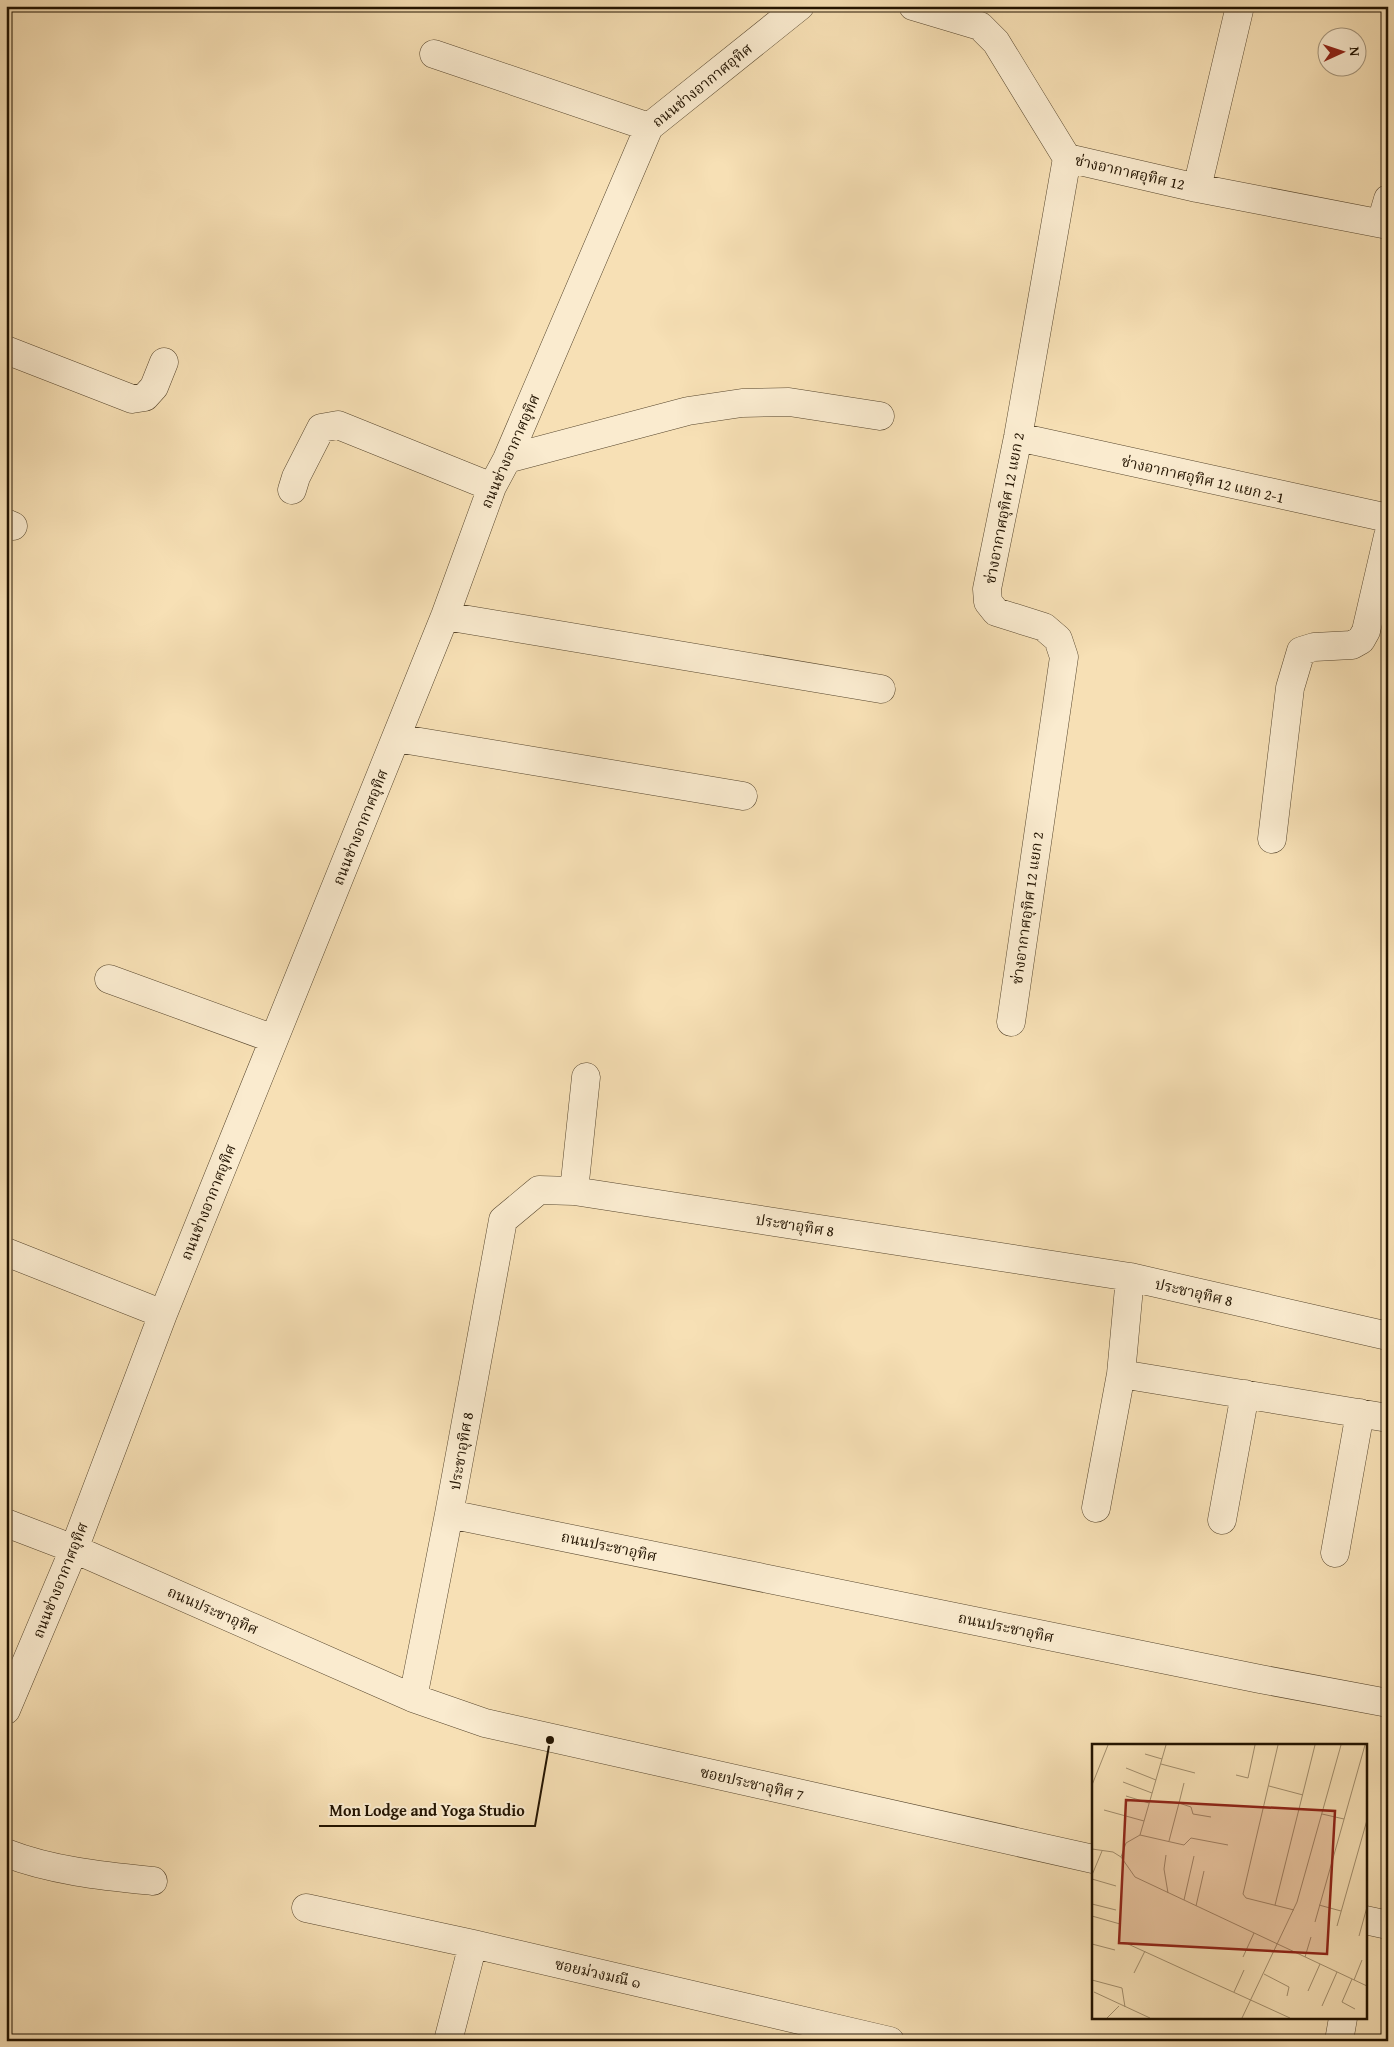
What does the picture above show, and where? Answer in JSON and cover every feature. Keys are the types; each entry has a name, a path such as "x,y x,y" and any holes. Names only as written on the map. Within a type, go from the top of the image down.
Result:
{"street":[{"name":"ถนนช่างอากาศอุทิศ","path":"6,1710 74,1549 163,1314 445,616 492,487 507,459 649,127 800,6"},
{"name":"ช่างอากาศอุทิศ 12","path":"913,6 980,26 986,31 996,42 1068,158 1197,188 1386,216"},
{"path":"1197,188 1240,6"},
{"path":"434,54 649,127"},
{"name":"ช่างอากาศอุทิศ 12 แยก 2","path":"1011,1022 1064,657 1058,639 1044,627 996,612 988,602 987,589 1018,438 1068,158"},
{"path":"6,350 132,399 145,397 154,387 164,362"},
{"path":"507,459 688,410 742,403 789,402 880,416"},
{"path":"292,490 296,476 321,428 338,425 492,487"},
{"name":"ช่างอากาศอุทิศ 12 แยก 2-1","path":"1018,438 1388,518"},
{"path":"1272,839 1290,688 1295,665 1301,651 1314,647 1352,645 1362,640 1366,631 1388,536"},
{"path":"445,616 881,689"},
{"path":"396,738 743,796"},
{"path":"108,980 274,1039"},
{"path":"574,1191 586,1077"},
{"name":"ประชาอุทิศ 8","path":"450,1514 503,1220 539,1190 574,1191 1130,1277 1388,1336"},
{"path":"6,1252 163,1314"},
{"path":"1096,1508 1121,1374 1130,1277"},
{"path":"1121,1374 1388,1418"},
{"path":"1222,1520 1246,1394"},
{"path":"1335,1553 1360,1413"},
{"path":"413,1698 450,1514"},
{"name":"ถนนประชาอุทิศ","path":"450,1514 1260,1680 1388,1702"},
{"name":"ถนนประชาอุทิศ","path":"6,1523 74,1549 413,1698"},
{"name":"ซอยประชาอุทิศ 7","path":"413,1698 485,1723 1092,1859"},
{"path":"6,1852 24,1860 80,1872 153,1881"},
{"name":"ซอยม่วงมณี ๑","path":"306,1908 473,1944 890,2041"},
{"path":"1366,1920 1388,1925"},
{"path":"448,2041 473,1944"},
{"path":"1339,2041 1343,2020"}],"place":[{"name":"Mon Lodge and Yoga Studio","path":"550,1740"}]}
